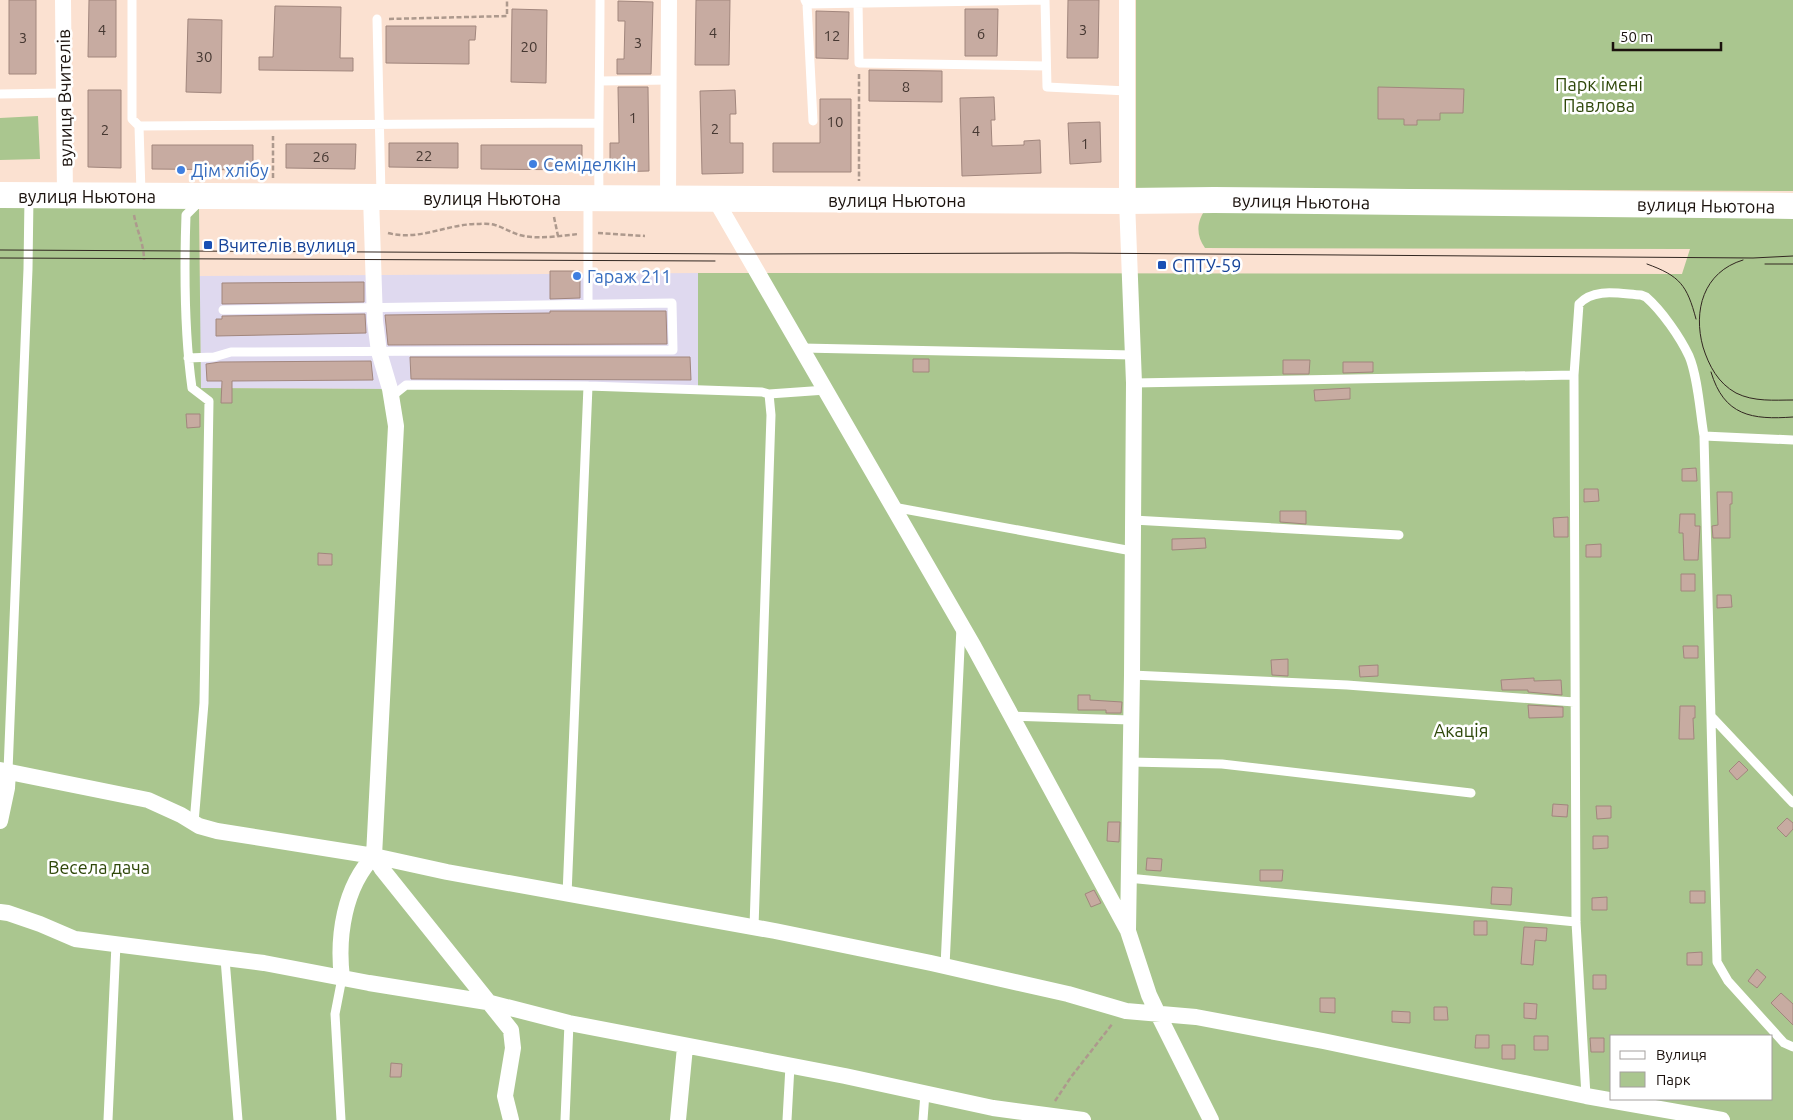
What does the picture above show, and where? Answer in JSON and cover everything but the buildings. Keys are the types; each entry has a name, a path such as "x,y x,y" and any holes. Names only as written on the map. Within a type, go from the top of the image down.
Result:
{"main road":[{"name":"вулиця Ньютона","path":"0,195 1214,200 1793,206"}],"street":[{"name":"вулиця Вчителів","path":"63,0 64,196"},
{"path":"668,199 670,0"},
{"path":"1127,0 1127,201 1134,383 1128,931"},
{"path":"376,197 372,229 375,308 379,352 396,426 374,856 382,870 511,1030 513,1048 506,1096 511,1120"},
{"path":"715,199 961,625 1128,931 1149,995 1211,1120"},
{"path":"0,821 8,788 4,770 148,800 194,823 218,831 374,856 448,872 754,927 945,966 1068,994 1126,1011 1196,1016 1586,1096 1722,1120"},
{"path":"342,978 340,960 346,909 354,884 364,866 374,856"},
{"path":"0,912 40,924 75,939 264,963 487,1002 569,1023 685,1047 790,1066 993,1108 1073,1119"},
{"path":"678,1120 685,1047"}],"lane":[{"path":"132,0 132,119 139,126 598,123"},
{"path":"588,304 588,233 594,198 600,80 600,0"},
{"path":"813,121 806,2 1045,0 1047,87 1127,91"},
{"path":"858,2 859,63 1046,66"},
{"path":"376,197 380,124 377,20"},
{"path":"600,80 669,80"},
{"path":"0,94 64,93"},
{"path":"137,196 139,126"},
{"path":"4,770 28,269 29,196"},
{"path":"194,823 204,703 209,401 192,388 188,358 184,265 186,215 204,196"},
{"path":"1586,1096 1576,922 1574,375 1579,304 1585,297 1595,293 1641,295 1646,297 1669,323 1689,356 1704,436 1717,962 1728,982 1784,1043 1793,1047"},
{"path":"188,358 214,357 231,352 673,350 672,303 223,310"},
{"path":"802,348 1132,355"},
{"path":"1134,383 1574,375"},
{"path":"391,399 406,385 588,386 762,392 769,394 826,390"},
{"path":"567,894 588,386"},
{"path":"754,927 772,415 769,394"},
{"path":"1704,436 1793,440"},
{"path":"893,507 1132,551"},
{"path":"1133,520 1399,535"},
{"path":"945,966 961,625"},
{"path":"1132,675 1347,685 1574,702"},
{"path":"1012,716 1130,720"},
{"path":"1711,716 1793,803"},
{"path":"1130,762 1222,764 1471,793"},
{"path":"1128,878 1576,922"},
{"path":"108,1120 116,944"},
{"path":"225,959 238,1120"},
{"path":"341,1120 335,1014 342,978"},
{"path":"565,1120 569,1023"},
{"path":"787,1120 790,1066"},
{"path":"923,1120 925,1093"}],"path":[{"path":"377,20 507,16 506,0"},
{"path":"859,63 859,200"},
{"path":"272,197 274,125"},
{"path":"137,196 136,228 144,246 144,260"},
{"path":"372,229 400,236 423,235 452,227 474,224 494,224 509,232 526,236 558,236 588,233 645,236"},
{"path":"1038,1114 1054,1102 1116,1018 1126,1011"}],"shaded area":[{"path":"698,273 698,386 390,389 201,388 199,276"}],"green space":[{"name":"Парк імені Павлова","path":"1136,0 1793,0 1793,191 1136,188"},
{"path":"38,116 40,159 0,160 0,118"},
{"path":"0,205 199,207 201,388 390,389 698,386 698,273 1682,274 1690,249 1205,248 1200,238 1198,227 1207,207 1793,215 1793,1120 0,1120"}],"tram line":[{"path":"0,250 747,254 1069,253 1753,258 1793,256"},
{"path":"0,258 715,261"},
{"path":"1743,260 1729,266 1718,274 1704,294 1699,320 1705,354 1719,379 1736,393 1757,399 1793,400"},
{"path":"1647,264 1667,273 1680,283 1689,298 1696,319"},
{"path":"1765,264 1793,264"},
{"path":"1711,372 1724,398 1742,412 1752,416 1793,417"}],"place":[{"name":"Семіделкін","path":"533,164"},
{"name":"Дім хлібу","path":"181,170"},
{"name":"Вчителів вулиця","path":"208,245"},
{"name":"СПТУ-59","path":"1162,265"},
{"name":"Гараж 211","path":"577,276"}],"park label":[{"name":"Акація","path":"1461,730"},
{"name":"Весела дача","path":"99,867"}]}
